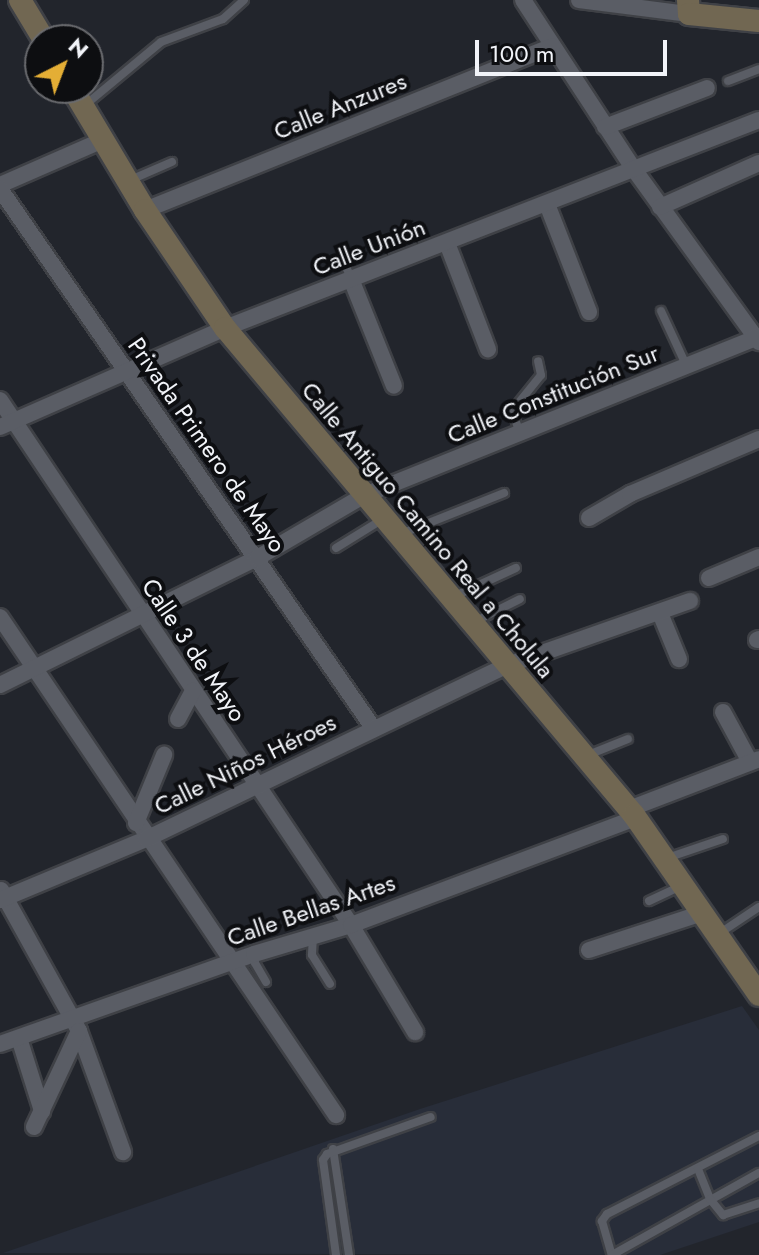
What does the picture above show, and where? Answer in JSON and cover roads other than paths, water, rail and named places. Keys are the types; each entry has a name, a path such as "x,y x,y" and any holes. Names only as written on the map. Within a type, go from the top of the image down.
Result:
{"main road":[{"path":"20,0 34,24"},
{"path":"688,7 759,21"},
{"name":"Calle Antiguo Camino Real a Cholula","path":"82,104 145,210 225,328 633,814 759,995"}],"street":[{"path":"523,0 660,207 758,339"},
{"path":"579,0 688,7"},
{"name":"Calle Anzures","path":"145,210 552,46"},
{"path":"605,127 707,88"},
{"name":"Calle Unión","path":"7,424 225,328 759,120"},
{"path":"0,187 103,140"},
{"path":"660,207 759,163"},
{"name":"Privada Primero de Mayo","path":"0,187 374,729"},
{"path":"547,204 589,312"},
{"path":"447,243 488,349"},
{"path":"351,279 394,386"},
{"name":"Calle Constitución Sur","path":"0,685 257,558 365,495 758,339"},
{"name":"Calle 3 de Mayo","path":"0,400 7,424 351,925 415,1032"},
{"path":"589,518 630,494 759,439"},
{"path":"709,578 759,557"},
{"name":"Calle Niños Héroes","path":"1,895 146,839 508,665 690,601"},
{"path":"660,613 679,659"},
{"path":"0,617 146,839 235,961 336,1115"},
{"path":"178,719 193,691"},
{"path":"723,712 754,761"},
{"path":"136,823 164,755"},
{"name":"Calle Bellas Artes","path":"0,1044 74,1024 254,954 351,925 633,814 754,761"},
{"path":"1,895 74,1024 123,1152"},
{"path":"589,950 702,913"},
{"path":"34,1127 74,1024"},
{"path":"19,1038 42,1111"}],"lane":[{"path":"104,80 161,42 223,19 244,0"},
{"path":"728,81 759,69"},
{"path":"128,181 172,162"},
{"path":"343,259 351,279"},
{"path":"661,311 687,367"},
{"path":"520,433 512,411 541,377 538,361"},
{"path":"336,548 391,526 504,493"},
{"path":"449,598 516,568"},
{"path":"472,623 520,599"},
{"path":"585,756 628,739"},
{"path":"664,859 723,839"},
{"path":"649,901 683,885"},
{"path":"717,935 759,907"},
{"path":"313,935 312,955 330,984"},
{"path":"254,954 255,963 266,982"},
{"path":"336,1255 323,1160 333,1149 431,1117"},
{"path":"759,1136 604,1217 612,1255 759,1173"},
{"path":"333,1149 349,1255"},
{"path":"698,1169 710,1199 726,1216 759,1203"}]}
